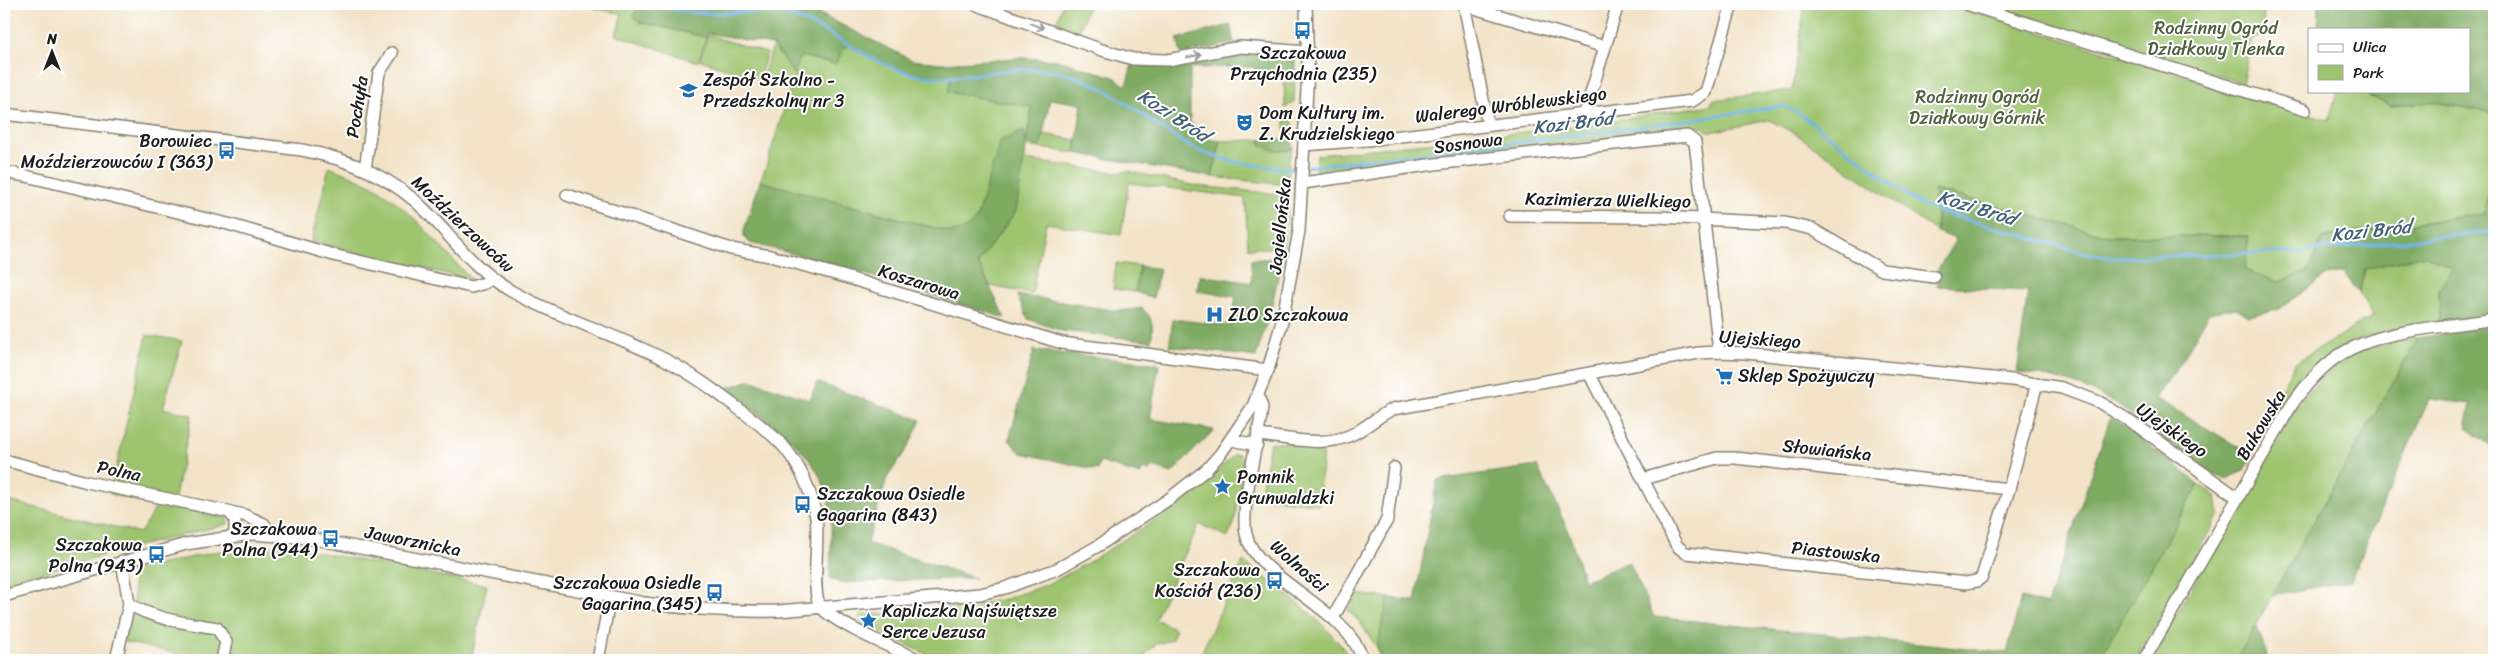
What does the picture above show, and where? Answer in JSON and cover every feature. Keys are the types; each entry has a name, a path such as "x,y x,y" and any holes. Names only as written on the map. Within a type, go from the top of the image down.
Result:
{"street":[{"path":"975,4 1102,50 1133,59 1167,60 1241,46 1308,52"},
{"name":"Jagiellońska","path":"821,608 980,594 1033,579 1076,559 1169,499 1207,469 1232,440 1258,396 1268,370 1295,262 1303,181 1308,52 1306,4"},
{"path":"1488,126 1464,4 1605,47"},
{"path":"1585,113 1618,4"},
{"name":"Walerego Wróblewskiego","path":"1304,147 1692,101 1706,92 1732,4"},
{"path":"1966,4 2305,110"},
{"name":"Pochyła","path":"365,169 379,73 392,53"},
{"name":"Moździerzowców","path":"4,114 302,150 331,156 365,169 408,195 491,279 532,301 677,367 730,403 783,447 796,464 805,482 816,519 817,600 821,608"},
{"name":"Sosnowa","path":"1303,181 1601,144 1687,136 1695,142"},
{"name":"Kazimierza Wielkiego","path":"1695,142 1720,352"},
{"path":"4,172 228,224 337,256 471,287 491,279"},
{"name":"Koszarowa","path":"567,195 731,249 770,256 842,276 1062,343 1268,370"},
{"name":"Kazimierza Wielkiego","path":"1510,216 1657,217 1802,225 1882,270 1934,277"},
{"name":"Bukowska","path":"2144,660 2291,406 2310,381 2339,356 2368,342 2397,334 2494,319"},
{"name":"Ujejskiego","path":"1232,440 1331,441 1358,432 1379,416 1393,409 1699,354 1720,352 2037,383 2062,388 2099,402 2136,424 2238,498"},
{"name":"Piastowska","path":"1590,375 1678,546 1686,553 1966,583 1977,581 1982,577 2009,489 2037,383"},
{"name":"Wolności","path":"1258,396 1262,407 1246,515 1248,542 1260,558 1333,618 1349,634 1363,660"},
{"name":"Słowiańska","path":"1643,479 1717,458 1735,458 2009,489"},
{"name":"Polna","path":"4,460 87,482 254,518 264,524 272,535"},
{"path":"1333,618 1387,520 1394,468"},
{"path":"228,511 235,519 235,535"},
{"name":"Jaworznicka","path":"4,596 186,544 235,535 272,535 309,538 610,597 699,609 753,611 821,608"},
{"path":"116,660 130,604 122,561"},
{"path":"598,660 610,597"},
{"path":"130,604 140,611 180,622 217,628 226,642 222,660"},
{"path":"821,608 848,626 919,660"}],"green space":[{"path":"593,4 641,4 633,16 639,22 706,37 698,62 616,35 622,14 594,8"},
{"path":"641,4 789,4 812,10 912,60 941,63 1021,58 1057,60 1114,77 1126,86 1132,65 1189,68 1193,61 1219,56 1257,53 1295,57 1295,73 1255,73 1254,67 1190,68 1190,122 1211,140 1221,141 1212,177 1075,153 1082,104 1050,99 1040,148 1026,146 1016,211 978,263 1005,318 826,262 750,243 744,237 744,230 760,181 950,232 962,230 972,224 977,217 1000,141 1024,131 1026,144 1032,107 948,92 951,77 937,78 897,70 871,59 847,45 835,64 800,56 794,75 773,45 707,33 706,37 639,22 633,16"},
{"path":"1063,4 1089,4 1077,36 1054,28"},
{"name":"Rodzinny Ogród Działkowy Górnik","path":"1805,4 1955,4 1964,9 2329,120 2337,92 2371,92 2369,96 2392,106 2433,102 2494,113 2494,181 2490,183 2485,213 2323,237 2307,272 2278,282 2244,270 2249,236 2109,236 1935,190 1937,232 1796,134 1769,120 1710,132 1702,127 1662,131 1315,176 1317,155 1569,127 1711,105 1713,100 1792,90"},
{"name":"Rodzinny Ogród Działkowy Tlenka","path":"1997,4 2264,4 2263,37 2252,38 2242,83 1995,7"},
{"path":"2319,4 2494,4 2494,113 2433,102 2392,106 2369,96 2371,92 2470,92 2470,28 2318,28"},
{"path":"1230,25 1234,43 1181,54 1177,39"},
{"path":"708,35 767,53 759,79 700,60"},
{"path":"773,45 794,75 800,56 835,64 847,45 859,52 951,77 949,92 1032,107 1024,160 1121,173 1127,171 1197,186 1289,195 1284,248 1248,248 1245,198 1129,183 1121,235 1046,223 1032,294 990,286 980,267 760,181 792,83 784,79 775,85 762,80"},
{"path":"1295,82 1294,102 1285,108 1284,83"},
{"path":"1285,116 1293,122 1293,136 1285,135"},
{"path":"1043,134 1076,140 1075,153 1040,148"},
{"path":"1291,139 1293,148 1279,151 1266,147 1259,140"},
{"path":"1259,140 1262,145 1287,151 1293,148 1289,159 1288,185 1212,177 1221,141"},
{"path":"329,167 371,185 396,202 419,223 472,280 311,242"},
{"path":"2494,181 2494,312 2440,321 2439,290 2453,268 2426,255 2365,269 2359,293 2343,272 2327,275 2277,310 2249,316 2236,308 2209,313 2180,364 2155,398 2254,456 2244,471 2227,479 2205,470 2137,418 2101,396 2062,380 2040,375 2017,373 2028,291 1937,286 1938,269 1956,239 1937,232 1934,190 2109,236 2249,236 2245,270 2278,282 2307,272 2323,238 2485,213 2490,182"},
{"path":"2426,255 2453,268 2439,290 2440,321 2360,339 2341,348 2324,360 2308,376 2274,424 2264,420 2295,363 2373,316 2359,293 2365,269"},
{"path":"1251,259 1282,259 1271,309 1256,357 1169,346 1173,319 1231,326 1236,297 1197,291 1200,275 1252,283"},
{"path":"1116,263 1140,266 1135,292 1113,289"},
{"path":"1140,266 1160,269 1153,298 1135,292"},
{"path":"1017,295 1119,311 1142,308 1152,323 1151,341 1062,331 1028,319"},
{"path":"2494,325 2494,448 2466,428 2471,404 2429,399 2350,581 2272,595 2418,338"},
{"path":"147,335 182,341 163,408 192,415 173,506 227,518 228,524 122,550 4,583 4,500 140,533 157,506 110,494"},
{"path":"2418,338 2236,660 2150,660 2297,406 2310,390 2336,366 2349,357 2380,345"},
{"path":"1034,350 1159,364 1150,419 1214,430 1172,473 1152,467 1150,471 1143,469 1140,475 1100,462 1097,470 1021,453 1009,440"},
{"path":"750,380 810,400 817,382 921,420 908,447 887,478 867,543 975,578 839,583 830,578 831,517 828,498 822,480 800,449 771,423 725,389"},
{"path":"2111,416 2199,484 2099,660 1380,660 1377,648 1388,598 1415,601 1437,480 1537,466 1568,530 1584,581 1629,562 1654,617 2007,653 2021,598 2047,605"},
{"path":"1253,420 1255,420 1253,436 1243,437"},
{"path":"1270,442 1323,446 1319,505 1260,497"},
{"path":"1234,454 1239,454 1244,460 1234,524 1228,537 1199,524 1155,619 1176,629 1171,640 1156,644 1140,660 939,660 862,623 859,619 860,615 957,608 1005,599 1051,583 1089,562 1182,503 1199,490"},
{"path":"2199,484 2216,496 2219,515 2135,660 2099,660"},
{"path":"253,546 297,548 487,585 471,660 206,660 124,642 134,601 132,571 214,552"},
{"path":"1243,561 1315,618 1351,660 1201,660 1200,656"},
{"path":"1358,594 1388,598 1377,648 1361,624 1348,610"},
{"path":"2256,625 2267,655 2264,660 2236,660"}],"waterway":[{"name":"Kozi Bród","path":"654,4 666,8 700,13 771,12 782,14 809,24 888,66 923,76 957,76 1025,69 1058,72 1077,77 1125,102 1170,134 1198,150 1223,159 1262,166 1288,169 1604,132 1784,106 1800,114 1916,202 1944,213 2085,253 2111,258 2299,252 2494,231"}],"place":[{"name":"Szczakowa Przychodnia (235)","path":"1303,30"},
{"name":"Zespół Szkolno - Przedszkolny nr 3","path":"689,90"},
{"name":"Dom Kultury im. Z. Krudzielskiego","path":"1245,123"},
{"name":"Borowiec Moździerzowców I (363)","path":"226,151"},
{"name":"ZLO Szczakowa","path":"1214,315"},
{"name":"Sklep Spożywczy","path":"1724,376"},
{"name":"Pomnik Grunwaldzki","path":"1223,487"},
{"name":"Szczakowa Osiedle Gagarina (843)","path":"803,504"},
{"name":"Szczakowa Polna (944)","path":"331,539"},
{"name":"Szczakowa Polna (943)","path":"156,555"},
{"name":"Szczakowa Kościół (236)","path":"1274,580"},
{"name":"Szczakowa Osiedle Gagarina (345)","path":"715,593"},
{"name":"Kapliczka Najświętsze Serce Jezusa","path":"868,621"}]}
